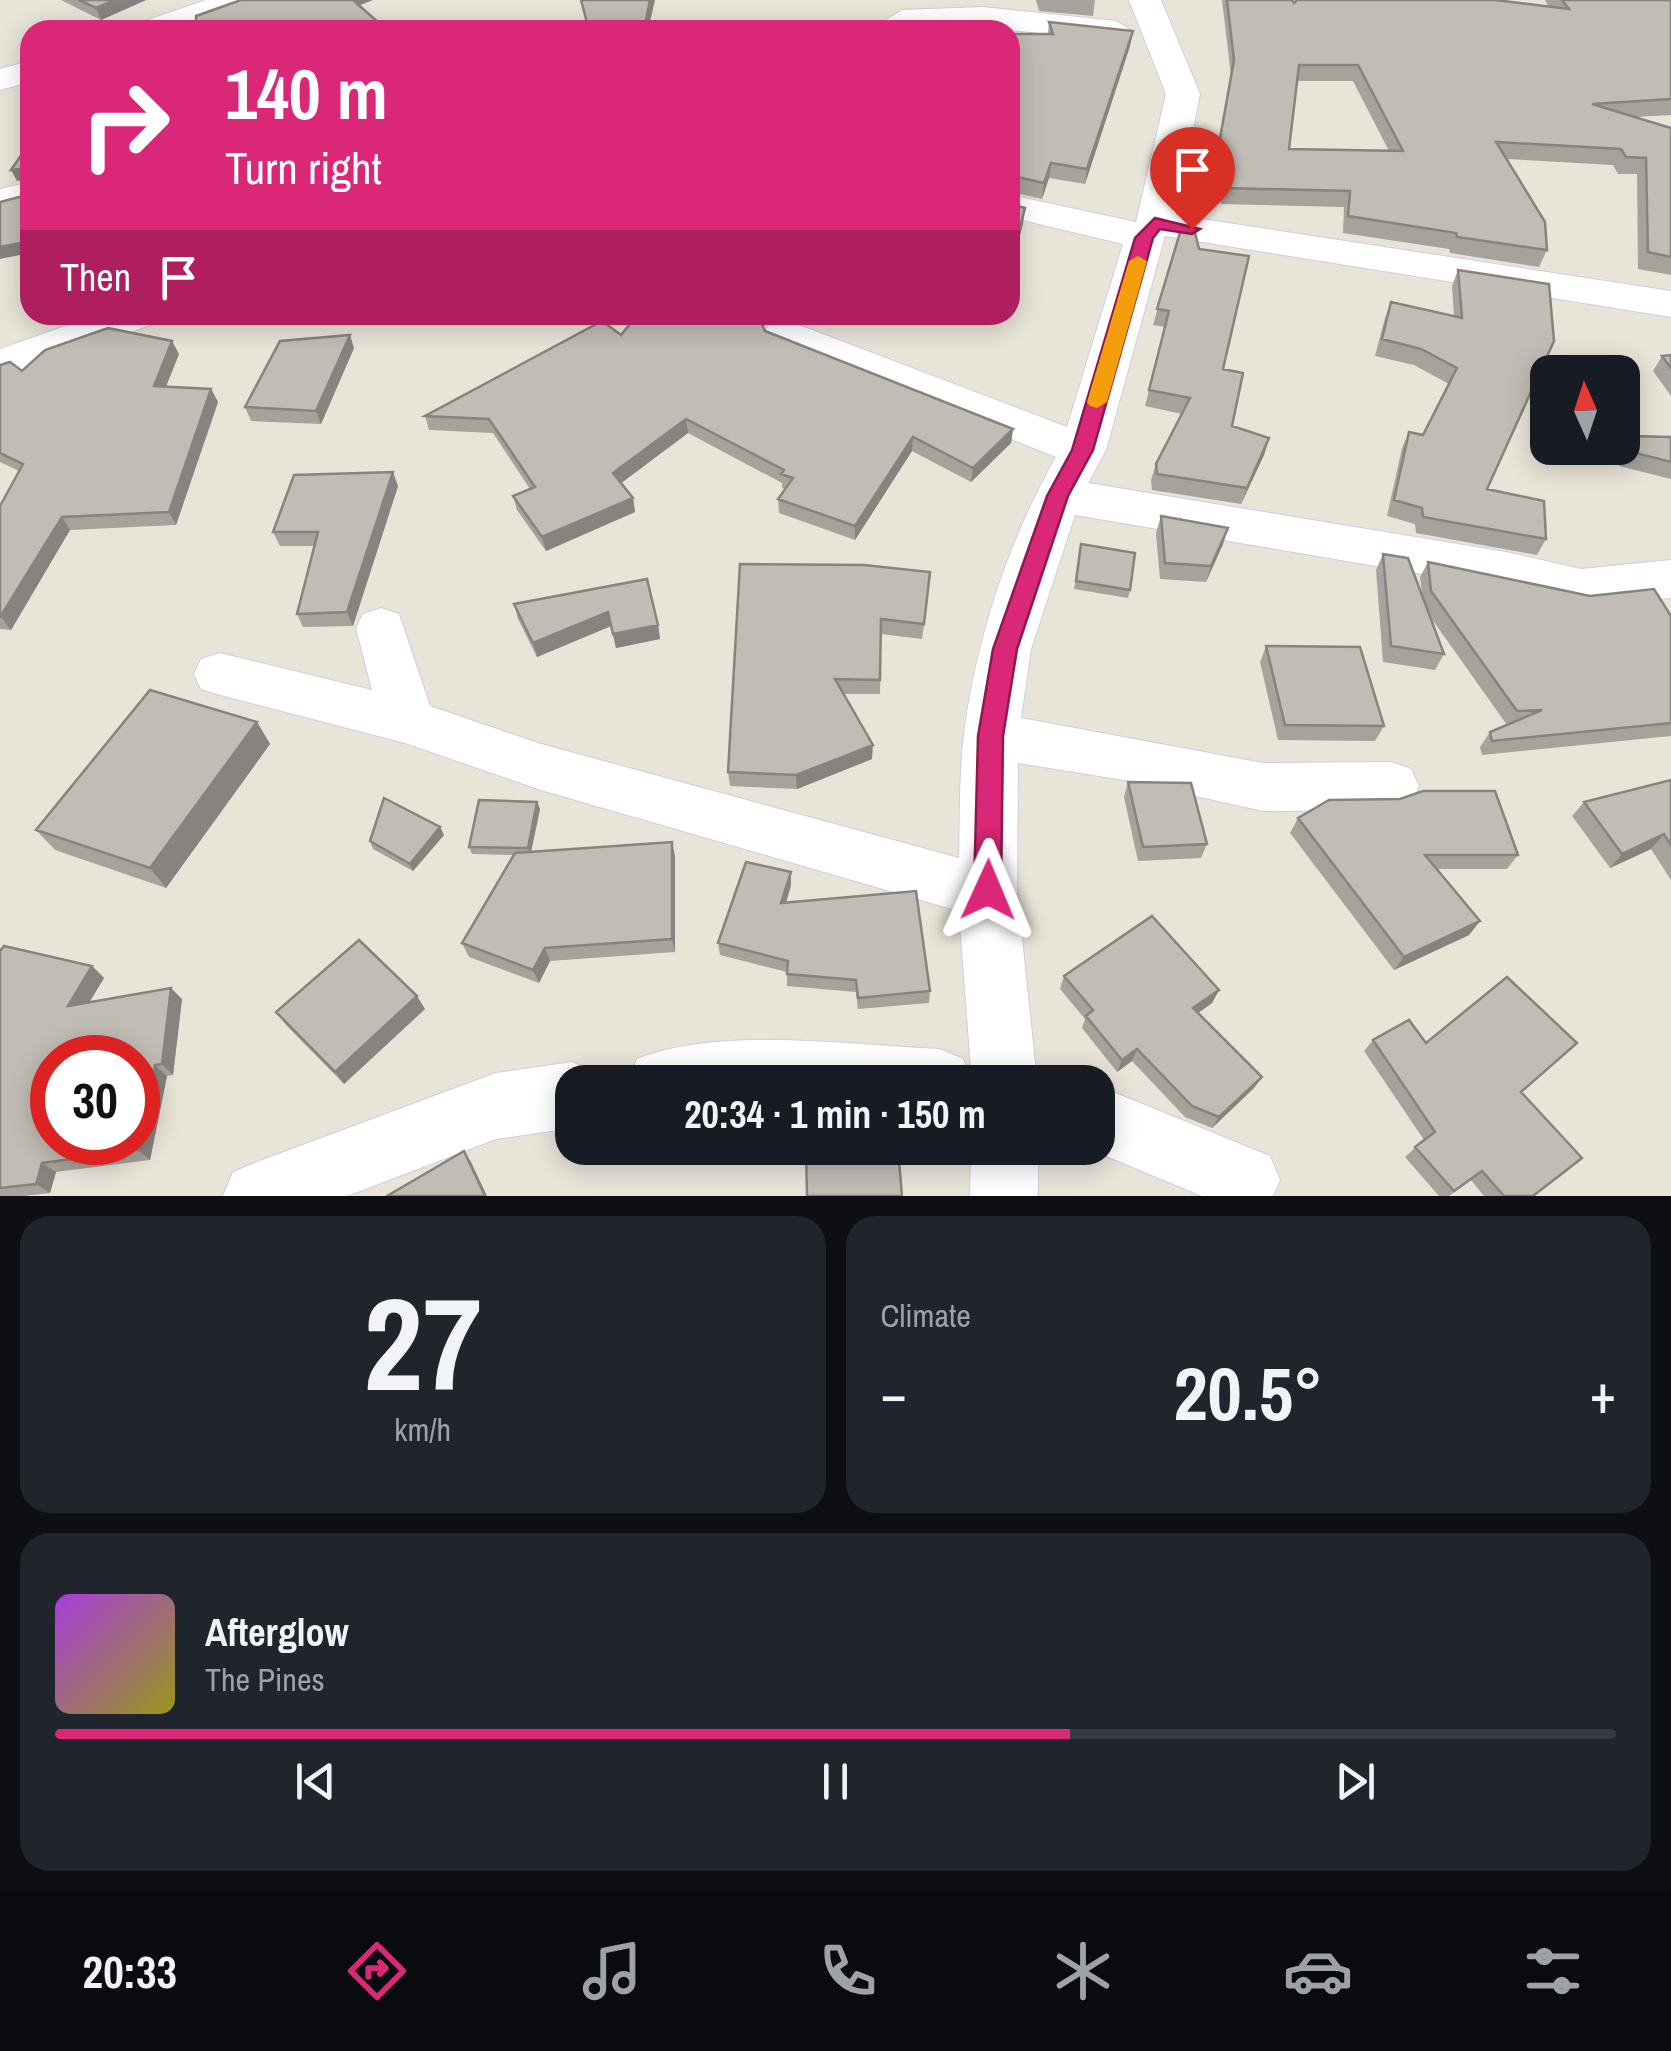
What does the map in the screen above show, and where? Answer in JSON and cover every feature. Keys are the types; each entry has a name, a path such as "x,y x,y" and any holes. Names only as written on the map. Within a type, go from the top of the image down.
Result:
{"street":[{"path":"179,20 236,0"},
{"path":"902,20 1152,18 1184,94 1150,231 1083,450 1058,496 1005,649 991,736 988,890 1003,1065"},
{"path":"1020,208 1150,231 1671,304"},
{"path":"0,364 110,325"},
{"path":"784,334 1083,450"},
{"path":"1058,496 1506,570 1581,588 1671,579"},
{"path":"381,628 406,721"},
{"path":"220,674 406,721 542,768 930,880 988,890"},
{"path":"991,736 1124,757 1263,787 1391,786"},
{"path":"257,1196 496,1106 555,1097"},
{"path":"1115,1127 1246,1180"},
{"path":"1004,1196 1005,1165"}],"building":[{"path":"79,0 115,0 96,8"},
{"path":"241,0 353,0 376,20 196,20 196,16"},
{"path":"581,0 650,0 646,20 586,20"},
{"path":"1227,0 1495,0 1569,9 1562,0 1671,0 1671,99 1592,104 1671,128 1671,257 1648,252 1646,158 1626,157 1621,149 1496,142 1545,222 1547,250 1348,216 1350,191 1225,188 1217,155 1234,60","holes":["1299,65 1358,65 1403,151 1289,149"]},
{"path":"1049,22 1133,31 1087,169 1051,163 1044,183 1020,178 1020,34 1053,34"},
{"path":"20,197 20,243 0,247 0,202"},
{"path":"1182,226 1194,228 1199,249 1249,256 1223,369 1243,373 1232,426 1269,438 1247,488 1157,474 1156,464 1190,398 1149,390 1169,311 1157,309"},
{"path":"1458,270 1549,284 1554,341 1548,355 1530,355 1530,394 1487,489 1544,501 1546,539 1423,517 1422,508 1394,500 1409,432 1423,435 1457,368 1421,349 1382,339 1391,302 1462,318"},
{"path":"595,325 607,325 621,335 629,325 762,325 765,331 1013,429 973,468 913,437 855,526 778,499 793,478 781,474 784,470 686,419 613,473 633,498 542,537 513,496 535,487 489,419 425,416"},
{"path":"108,328 172,341 154,386 211,389 169,512 62,517 0,617 0,506 23,464 0,453 0,365 10,362 22,371 45,350"},
{"path":"350,335 316,411 245,407 280,341"},
{"path":"1640,436 1671,437 1671,462 1640,454"},
{"path":"393,472 347,612 297,614 318,532 273,532 294,475"},
{"path":"1161,516 1228,528 1211,566 1165,563"},
{"path":"1081,544 1135,553 1130,590 1076,581"},
{"path":"1383,554 1408,558 1444,654 1391,646"},
{"path":"1428,562 1590,596 1654,589 1671,616 1671,723 1492,741 1490,732 1542,710 1517,711 1431,591"},
{"path":"740,564 864,565 930,572 924,624 881,619 880,680 835,679 873,745 796,775 728,772"},
{"path":"647,579 658,625 613,634 608,612 533,643 514,604"},
{"path":"1266,646 1360,647 1384,726 1285,725"},
{"path":"150,690 257,722 150,868 36,830"},
{"path":"1671,780 1671,845 1664,834 1622,854 1584,802"},
{"path":"1128,782 1191,783 1207,844 1143,847"},
{"path":"1423,791 1495,791 1518,855 1425,855 1480,921 1404,957 1298,818 1329,800 1400,799"},
{"path":"384,798 440,827 410,864 370,841"},
{"path":"479,800 537,802 528,848 469,847"},
{"path":"672,842 672,939 545,948 533,970 462,943 515,853"},
{"path":"746,862 791,872 781,903 916,891 930,991 858,998 856,980 787,974 788,961 718,943"},
{"path":"1152,916 1219,990 1193,1008 1262,1077 1219,1117 1192,1106 1137,1049 1122,1060 1086,1016 1093,1010 1064,976"},
{"path":"359,940 417,996 335,1072 276,1012"},
{"path":"4,946 92,966 68,1006 171,988 162,1064 160,1035 30,1035 30,1165 41,1165 36,1184 0,1188 0,951"},
{"path":"1507,977 1577,1043 1521,1092 1582,1158 1533,1196 1504,1196 1482,1171 1454,1191 1415,1147 1435,1132 1373,1040 1409,1020 1426,1043"},
{"path":"464,1151 485,1196 387,1196"},
{"path":"806,1165 899,1165 902,1196 807,1196"}],"slow traffic":[{"path":"1097,402 1138,261"}],"route":[{"path":"988,890 991,736 1005,649 1058,496 1083,450 1144,238 1155,223 1192,229"}]}
